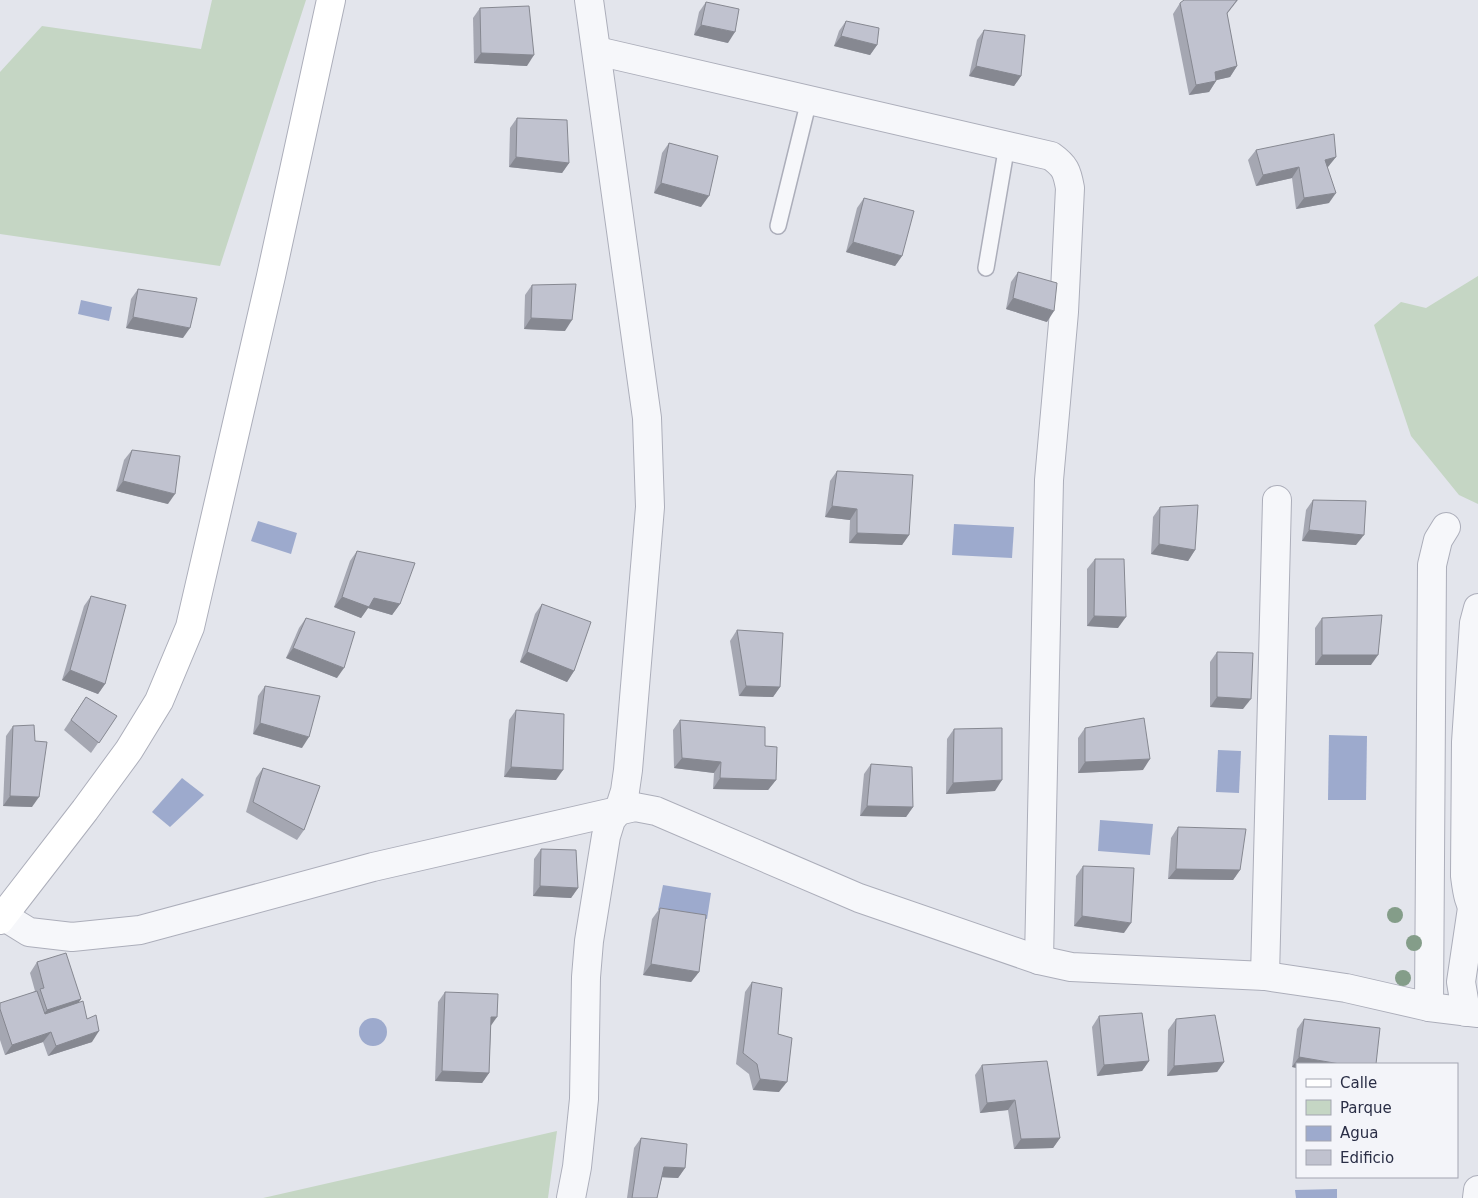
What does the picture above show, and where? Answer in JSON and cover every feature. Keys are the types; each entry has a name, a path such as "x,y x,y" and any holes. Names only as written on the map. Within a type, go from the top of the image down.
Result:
{"street":[{"path":"331,0 271,276 190,627 159,701 129,750 2,918 29,932 72,938 140,930 373,867 635,807 656,811 859,898 1039,960 1072,967 1265,976 1346,988 1430,1007 1472,1012"},
{"path":"571,1198 577,1167 584,1099 586,977 590,941 606,836 611,820 619,810 625,791 628,770 650,507 648,428 589,0"},
{"path":"597,51 1051,156 1061,163 1067,173 1070,188 1064,312 1050,480 1039,960"},
{"path":"1265,976 1277,500"},
{"path":"1430,1007 1432,565 1438,540 1446,527"},
{"path":"1472,1012 1461,982 1475,912 1467,894 1465,876 1466,742 1474,623 1478,608"},
{"path":"1472,1012 1477,968"},
{"path":"1477,1198 1478,1190"}],"lane":[{"path":"778,226 809,100"},
{"path":"986,268 1007,145"}],"green space":[{"path":"212,0 306,0 220,266 0,234 0,72 42,26 201,49"},
{"path":"1478,276 1478,504 1459,495 1411,436 1374,325 1401,302 1426,308"},
{"path":"557,1131 548,1198 263,1198"}],"water":[{"path":"81,300 112,307 109,321 78,314"},
{"path":"258,521 297,533 291,554 251,541"},
{"path":"954,524 1014,527 1012,558 952,555"},
{"path":"1329,735 1367,736 1366,800 1328,800"},
{"path":"1218,750 1241,751 1239,793 1216,792"},
{"path":"182,778 204,795 170,827 152,812"},
{"path":"1100,820 1153,824 1150,855 1098,851"},
{"path":"663,885 711,893 707,919 658,910"},
{"path":"373,1018 383,1022 387,1032 383,1042 373,1046 363,1042 359,1032 363,1022"},
{"path":"1337,1189 1337,1198 1296,1198 1295,1190"}],"building":[{"path":"1184,0 1237,0 1227,13 1237,66 1215,72 1216,81 1196,85 1180,3"},
{"path":"706,2 739,9 735,32 701,25"},
{"path":"529,6 534,55 481,53 480,8"},
{"path":"846,21 879,28 877,45 841,36"},
{"path":"984,30 1025,35 1021,76 976,66"},
{"path":"517,118 567,120 569,163 516,157"},
{"path":"1334,134 1336,157 1325,160 1336,193 1304,198 1299,167 1263,175 1256,150"},
{"path":"669,143 718,156 709,196 661,183"},
{"path":"864,198 914,211 902,256 853,242"},
{"path":"1018,272 1057,283 1054,311 1013,298"},
{"path":"576,284 572,320 531,318 532,285"},
{"path":"138,289 197,298 190,328 133,317"},
{"path":"132,450 180,456 175,494 123,481"},
{"path":"837,471 913,475 909,535 857,533 857,509 832,506"},
{"path":"1313,500 1366,501 1364,535 1309,530"},
{"path":"1198,505 1195,550 1159,544 1160,507"},
{"path":"357,551 415,563 400,604 374,598 369,607 342,597"},
{"path":"1095,559 1124,559 1126,617 1094,616"},
{"path":"91,596 126,605 105,684 70,670"},
{"path":"542,604 591,622 574,671 527,652"},
{"path":"1382,615 1378,655 1322,655 1322,618"},
{"path":"306,618 355,632 344,668 293,648"},
{"path":"737,630 783,633 780,687 746,686"},
{"path":"1217,652 1253,653 1251,699 1217,697"},
{"path":"265,686 320,696 309,737 260,723"},
{"path":"86,697 117,716 99,743 71,720"},
{"path":"516,710 564,714 563,770 511,767"},
{"path":"1144,718 1150,759 1085,762 1085,728"},
{"path":"680,720 765,727 765,746 777,747 776,780 720,778 721,762 682,758"},
{"path":"34,725 35,741 47,742 39,797 10,796 13,726"},
{"path":"1002,728 1002,780 953,783 954,729"},
{"path":"871,764 912,767 913,807 867,806"},
{"path":"263,768 320,786 304,830 253,802"},
{"path":"1178,827 1246,829 1240,870 1176,869"},
{"path":"541,849 576,850 578,888 540,886"},
{"path":"1083,866 1134,868 1131,923 1082,916"},
{"path":"660,908 706,915 699,972 651,964"},
{"path":"66,953 81,999 47,1010 40,989 44,988 37,962"},
{"path":"752,982 782,988 778,1034 792,1038 787,1082 760,1079 757,1064 743,1053"},
{"path":"37,991 45,1014 83,1001 87,1019 96,1015 99,1031 56,1046 51,1032 12,1045 0,1009 0,1003"},
{"path":"445,992 498,994 497,1017 491,1017 489,1073 442,1071"},
{"path":"1142,1013 1149,1061 1104,1065 1099,1016"},
{"path":"1215,1015 1224,1062 1174,1066 1176,1019"},
{"path":"1304,1019 1380,1028 1376,1063 1334,1063 1299,1057"},
{"path":"1047,1061 1060,1138 1021,1139 1015,1100 987,1103 982,1065"},
{"path":"641,1138 687,1144 685,1168 664,1167 657,1198 632,1198"}]}
